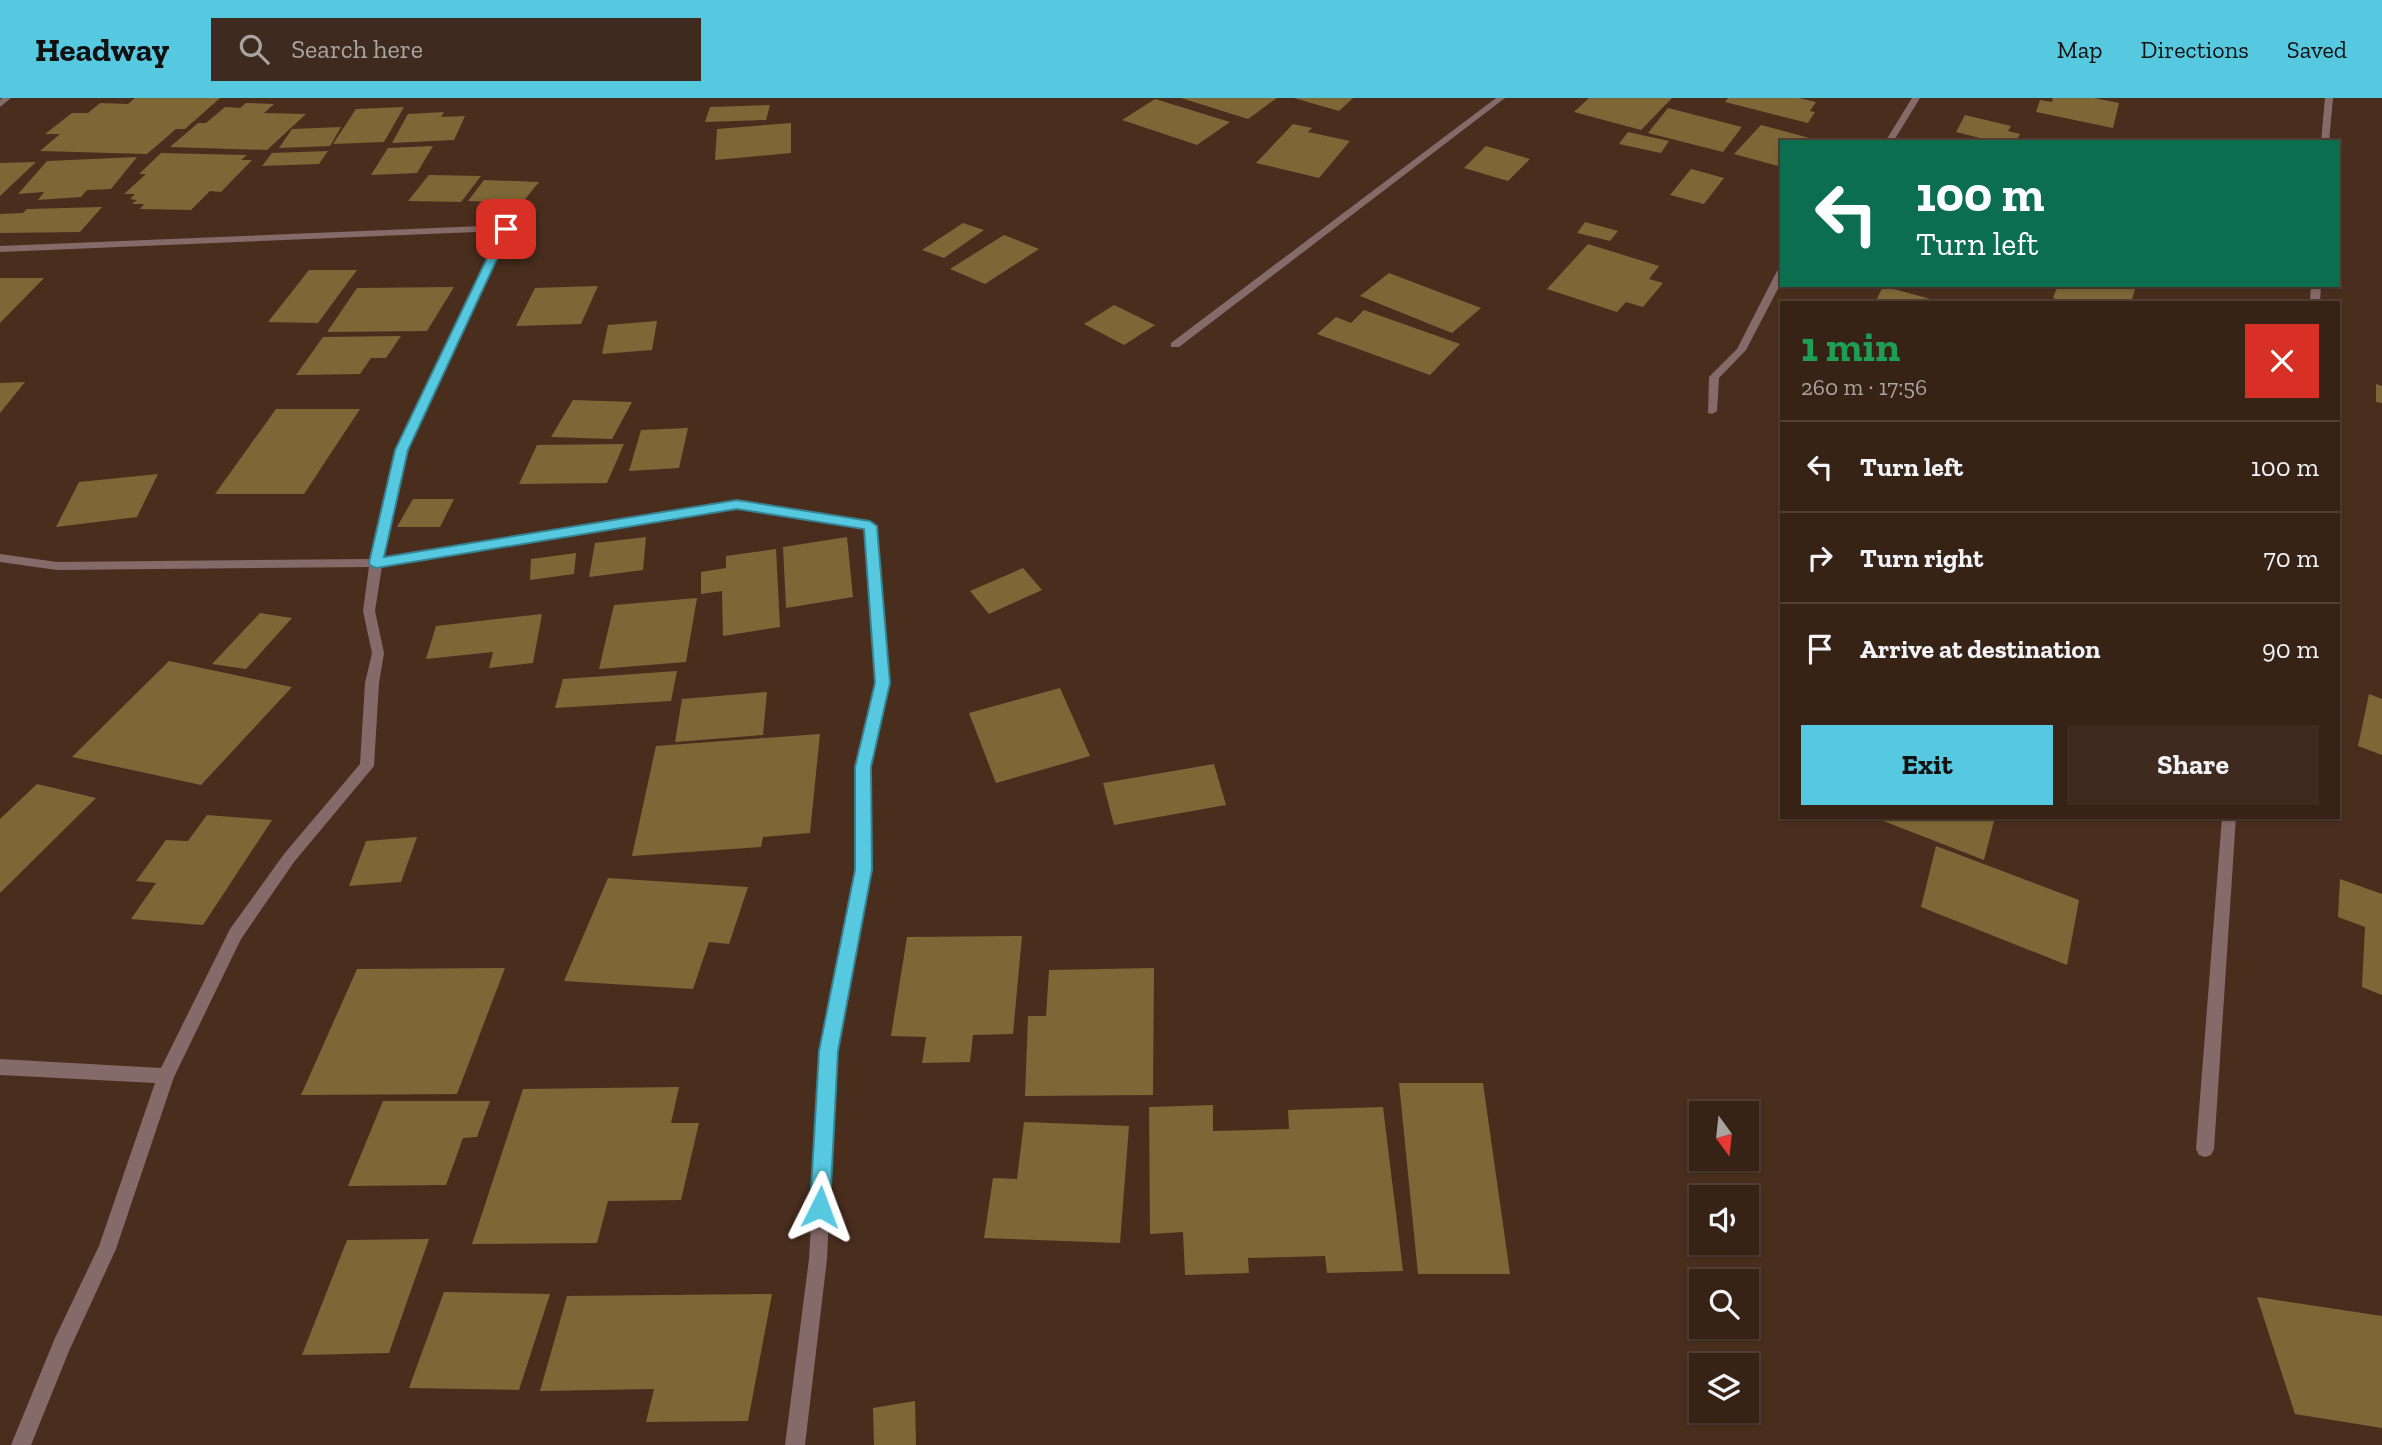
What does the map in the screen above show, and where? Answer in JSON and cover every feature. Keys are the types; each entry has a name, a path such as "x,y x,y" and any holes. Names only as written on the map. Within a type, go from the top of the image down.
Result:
{"street":[{"path":"0,106 7,98"},
{"path":"1175,345 1501,98"},
{"path":"1890,140 1916,98"},
{"path":"2325,140 2329,98"},
{"path":"0,249 506,229 401,450 376,563 369,611 378,653 372,682 367,766 289,858 235,934 166,1076 107,1250 62,1345 20,1445"},
{"path":"1712,411 1714,377 1741,350 1780,275"},
{"path":"0,558 57,566 376,563 737,504 870,526 883,683 863,767 863,870 829,1051 818,1259 795,1445"},
{"path":"2204,1149 2229,819"},
{"path":"0,1067 166,1076"}],"building":[{"path":"135,98 220,98 185,129 176,129 147,154 40,151 60,134 45,134 72,113 88,113 100,103 128,104"},
{"path":"1181,98 1277,98 1248,119"},
{"path":"1294,98 1353,98 1339,111"},
{"path":"1589,98 1672,98 1641,130 1574,112"},
{"path":"1728,98 1799,98 1816,102 1810,111 1815,112 1808,123 1725,102"},
{"path":"2053,98 2094,98 2119,103 2113,128 2036,112 2040,100 2052,102"},
{"path":"1155,99 1230,122 1197,145 1122,120"},
{"path":"246,103 274,104 264,113 306,114 267,150 170,147 198,123 206,123 225,107 240,108"},
{"path":"770,105 766,120 705,122 710,107"},
{"path":"404,107 384,142 333,144 356,109"},
{"path":"1668,108 1742,127 1723,152 1648,133"},
{"path":"444,112 441,117 465,116 454,140 392,143 408,114"},
{"path":"1965,115 2011,126 2008,131 2020,134 2017,140 1988,140 1956,132"},
{"path":"791,123 791,153 715,160 717,129"},
{"path":"1293,124 1312,128 1308,132 1350,141 1319,178 1256,163"},
{"path":"1761,125 1813,139 1780,140 1780,166 1734,154"},
{"path":"341,127 330,146 279,148 292,129"},
{"path":"1628,132 1669,141 1661,153 1619,144"},
{"path":"433,146 417,173 371,175 388,148"},
{"path":"1486,146 1530,159 1508,181 1464,168"},
{"path":"328,151 319,164 262,166 272,153"},
{"path":"161,153 247,155 241,160 252,160 221,192 210,191 191,210 140,209 144,204 132,204 137,200 130,199 135,194 124,194 146,174 139,174"},
{"path":"137,157 111,189 87,190 81,197 38,200 44,192 18,194 47,161"},
{"path":"36,162 0,196 0,163"},
{"path":"1691,169 1724,178 1704,204 1670,195"},
{"path":"429,175 481,176 461,202 408,201"},
{"path":"484,180 539,182 522,203 468,201"},
{"path":"102,207 80,232 0,233 0,214 23,213 27,209"},
{"path":"1585,222 1618,231 1610,241 1577,233"},
{"path":"963,223 984,230 944,258 922,250"},
{"path":"1004,235 1039,249 985,284 950,269"},
{"path":"1588,244 1659,266 1649,279 1663,283 1643,307 1626,302 1617,312 1547,289"},
{"path":"309,270 357,270 318,323 268,322"},
{"path":"1389,273 1481,308 1452,333 1360,296"},
{"path":"0,278 44,278 0,323"},
{"path":"598,286 581,324 516,326 535,288"},
{"path":"454,287 427,331 327,332 357,288"},
{"path":"1883,287 1887,287 1937,301 1876,301"},
{"path":"2057,287 2135,287 2132,301 2063,301 2053,298"},
{"path":"1114,305 1155,325 1124,345 1084,324"},
{"path":"1364,310 1460,344 1430,375 1317,334 1336,317 1351,323"},
{"path":"657,321 652,350 602,354 608,325"},
{"path":"401,336 386,358 371,358 360,374 296,375 323,337"},
{"path":"25,382 0,413 0,383"},
{"path":"2376,384 2382,386 2382,403 2376,402"},
{"path":"573,400 632,402 612,439 551,437"},
{"path":"276,409 360,409 304,494 215,494"},
{"path":"688,428 679,468 629,471 641,430"},
{"path":"624,444 607,483 519,484 537,445"},
{"path":"158,474 137,517 56,527 79,482"},
{"path":"413,499 454,499 440,527 397,527"},
{"path":"646,537 643,570 589,577 595,543"},
{"path":"847,537 853,597 786,608 783,547"},
{"path":"776,549 780,627 723,636 722,591 701,594 701,572 726,568 726,556"},
{"path":"576,553 574,574 530,580 531,559"},
{"path":"1023,568 1042,590 989,614 970,591"},
{"path":"697,598 686,662 599,669 614,605"},
{"path":"260,613 292,618 246,669 212,664"},
{"path":"542,614 533,663 489,668 493,652 426,659 436,626"},
{"path":"169,661 292,687 201,785 72,757"},
{"path":"677,671 671,701 555,708 563,679"},
{"path":"1060,688 1090,756 996,783 969,713"},
{"path":"767,692 763,735 675,742 682,699"},
{"path":"2369,694 2382,699 2382,755 2358,746"},
{"path":"820,734 810,833 763,837 761,847 632,856 656,746"},
{"path":"1214,764 1226,805 1114,825 1103,783"},
{"path":"37,784 96,798 0,893 0,819"},
{"path":"207,815 272,820 203,925 131,919 156,883 136,881 166,840 188,841"},
{"path":"1878,819 1994,819 1984,860"},
{"path":"417,837 401,882 349,886 366,841"},
{"path":"1936,846 2079,900 2067,965 1921,907"},
{"path":"608,878 748,887 729,944 709,942 693,989 564,981"},
{"path":"2340,879 2382,894 2382,995 2362,987 2365,927 2338,917"},
{"path":"1022,936 1013,1034 973,1035 970,1062 922,1063 926,1037 891,1036 907,937"},
{"path":"505,968 457,1094 301,1095 357,969"},
{"path":"1154,968 1153,1095 1025,1096 1028,1016 1046,1016 1049,970"},
{"path":"1399,1083 1483,1083 1510,1274 1418,1274"},
{"path":"679,1087 671,1123 699,1123 681,1200 608,1201 597,1243 472,1244 523,1089"},
{"path":"383,1101 490,1101 477,1137 463,1138 446,1185 348,1186"},
{"path":"1213,1105 1213,1131 1289,1129 1288,1110 1383,1107 1403,1271 1327,1273 1325,1256 1248,1258 1249,1273 1185,1275 1183,1232 1150,1234 1149,1107"},
{"path":"1024,1122 1129,1126 1120,1243 984,1238 993,1178 1017,1179"},
{"path":"429,1239 389,1353 302,1355 347,1240"},
{"path":"444,1292 550,1294 519,1390 409,1388"},
{"path":"772,1294 748,1421 646,1422 654,1389 540,1391 567,1296"},
{"path":"2257,1297 2382,1316 2382,1428 2295,1414"},
{"path":"915,1401 916,1445 874,1445 873,1408"}],"route":[{"path":"506,229 401,450 376,563 737,504 870,526 883,683 863,767 863,870 829,1051 820,1207"}]}
